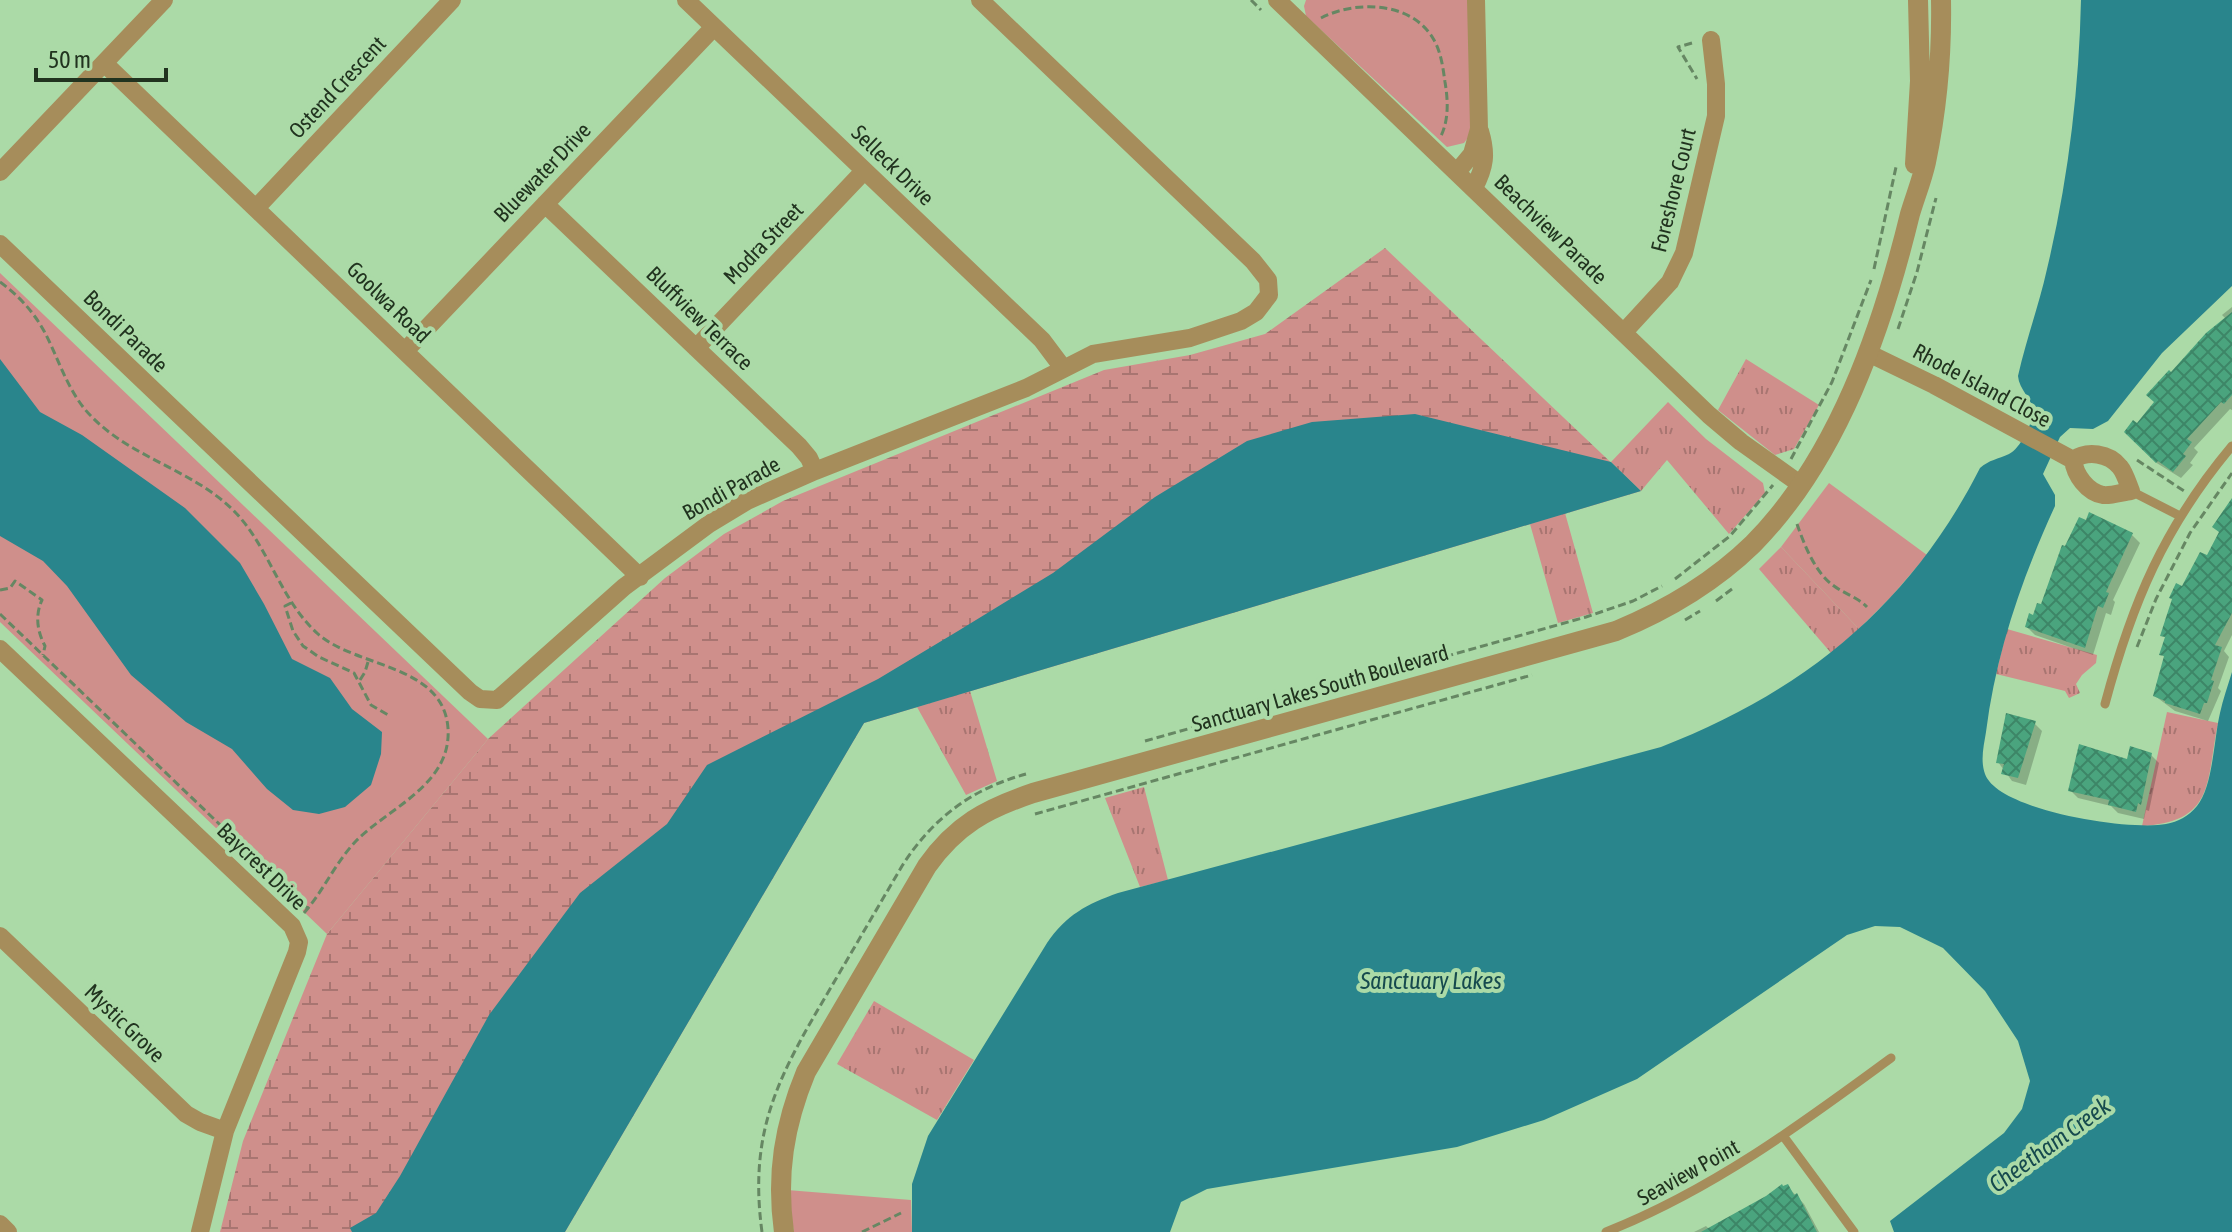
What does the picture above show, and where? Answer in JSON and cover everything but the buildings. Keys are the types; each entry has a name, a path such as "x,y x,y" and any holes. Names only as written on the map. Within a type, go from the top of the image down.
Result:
{"street":[{"path":"0,172 164,0"},
{"name":"Ostend Crescent","path":"256,208 452,0"},
{"name":"Selleck Drive","path":"686,0 1042,340 1063,368"},
{"name":"Bondi Parade","path":"0,244 480,699 492,701 502,697 613,597 709,524 747,501 1026,388 1093,354 1190,338 1241,321 1256,312 1269,295 1270,287 1263,272 1253,261 980,0"},
{"path":"1474,188 1485,165 1485,149 1479,129 1476,0"},
{"name":"Sanctuary Lakes South Boulevard","path":"1912,208 1920,81 1918,0"},
{"name":"Sanctuary Lakes South Boulevard","path":"784,1232 780,1194 784,1139 794,1100 806,1072 927,866 947,841 972,819 1033,793 1592,638 1629,625 1683,599 1717,576 1766,529 1800,484 1829,436 1868,353 1888,297 1925,166 1935,114 1941,0"},
{"name":"Beachview Parade","path":"1282,2 1709,415 1800,484"},
{"name":"Bluewater Drive","path":"405,351 714,27"},
{"name":"Foreshore Court","path":"1624,332 1670,282 1681,263 1688,241 1716,116 1711,40"},
{"name":"Goolwa Road","path":"104,63 640,577"},
{"path":"1457,172 1472,154 1479,129"},
{"name":"Modra Street","path":"696,348 864,171"},
{"name":"Bluffview Terrace","path":"545,204 799,446 815,471"},
{"name":"Rhode Island Close","path":"1868,353 2073,460 2079,479 2097,492 2105,495 2131,491 2120,467 2112,461 2098,454 2083,455 2073,460"},
{"name":"Baycrest Drive","path":"0,649 292,926 299,942 225,1131 200,1232"},
{"name":"Mystic Grove","path":"0,936 186,1114 225,1131"},
{"path":"0,1224 8,1232"}],"lane":[{"path":"2105,704 2122,642 2147,578 2180,516 2232,446"},
{"name":"Rhode Island Close","path":"2131,491 2180,516"},
{"name":"Seaview Point","path":"1606,1232 1693,1193 1784,1137 1891,1058"},
{"path":"1784,1137 1854,1232"}],"path":[{"path":"1306,28 1329,12 1350,4 1374,3 1395,7 1427,31 1435,41 1448,97 1446,122 1433,149"},
{"path":"1698,81 1678,47 1711,40"},
{"path":"1132,744 1586,617 1633,601 1675,579 1710,553 1743,522 1782,472 1826,394 1856,325 1882,238 1897,161"},
{"path":"1898,329 1917,272 1937,194"},
{"path":"0,282 35,317 73,392 91,416 119,439 211,492 231,508 251,531 291,603 320,636 368,661 414,679 432,691 444,712 448,740 439,764 425,785 410,800 357,839 308,909 292,926"},
{"path":"2122,642 2138,648 2156,599 2190,533 2232,473"},
{"path":"1787,534 1797,524 1809,553 1830,584 1858,598 1867,607"},
{"path":"0,590 10,588 15,581 42,600 37,615 40,637 45,646 43,655"},
{"path":"1715,602 1736,585"},
{"path":"291,603 285,606 289,621 303,646 319,657 348,669 360,680 371,705 390,716"},
{"path":"1680,623 1704,609"},
{"path":"0,614 308,909"},
{"path":"360,680 368,661"},
{"path":"1029,815 1533,675"},
{"path":"762,1232 759,1169 763,1138 776,1090 793,1052 902,866 932,826 963,800 994,784 1031,773"},
{"path":"862,1232 901,1213"}],"green space":[{"path":"1306,0 1476,0 1470,135 1464,143 1447,147 1306,16"},
{"path":"1385,248 1641,491 864,723 565,1232 220,1232 243,1141 327,934 488,739 665,578 724,534 783,501 1104,370 1190,355 1265,334"},
{"path":"0,273 488,739 327,934 0,622"},
{"path":"1746,359 1819,405 1794,449 1775,455 1718,410"},
{"path":"1668,402 1706,439 1763,483 1765,493 1729,534 1667,460 1641,491 1611,462"},
{"path":"1829,483 1927,555 1859,629 1781,547"},
{"path":"1565,513 1593,613 1558,623 1530,524"},
{"path":"1781,547 1859,629 1831,653 1759,569"},
{"path":"2007,629 2097,655 2096,663 2076,684 2080,693 2069,698 2065,691 1996,674"},
{"path":"970,691 997,781 966,795 917,707"},
{"path":"2167,712 2218,723 2208,780 2195,807 2183,816 2166,823 2142,826"},
{"path":"1144,787 1168,880 1140,887 1105,798"},
{"path":"874,1001 974,1060 937,1120 837,1064"},
{"path":"787,1190 911,1200 912,1232 794,1232"}],"water":[{"name":"Sanctuary Lakes","path":"2081,0 2232,0 2232,286 2162,353 2108,421 2093,429 2070,428 2060,437 2043,474 2055,495 2055,506 2021,588 2004,644 1990,702 1983,763 1985,774 1995,787 2039,808 2067,816 2125,824 2175,822 2194,810 2202,798 2232,672 2232,1232 1894,1232 1890,1221 2004,1133 2022,1109 2030,1081 2018,1041 1985,991 1943,948 1900,927 1875,926 1847,935 1637,1079 1544,1120 1457,1147 1207,1189 1181,1202 1170,1232 912,1232 912,1184 928,1136 1047,943 1078,912 1118,893 1661,747 1761,700 1806,671 1848,639 1886,602 1921,562 1980,468 2013,451 2031,422 2032,406 2018,376 2044,282 2061,202 2075,101"},
{"path":"0,359 40,412 82,435 185,508 240,563 292,659 330,678 352,709 382,732 381,754 371,785 345,807 319,814 293,810 267,789 232,749 186,722 131,675 67,586 43,561 0,536"},
{"path":"1415,414 1611,462 1641,491 864,723 565,1232 352,1232 350,1228 376,1213 400,1176 489,1015 580,893 667,824 707,765 878,679 958,631 1053,573 1155,497 1247,441 1312,422"}],"water label":[{"name":"Cheetham Creek","path":"2050,1145"}]}
